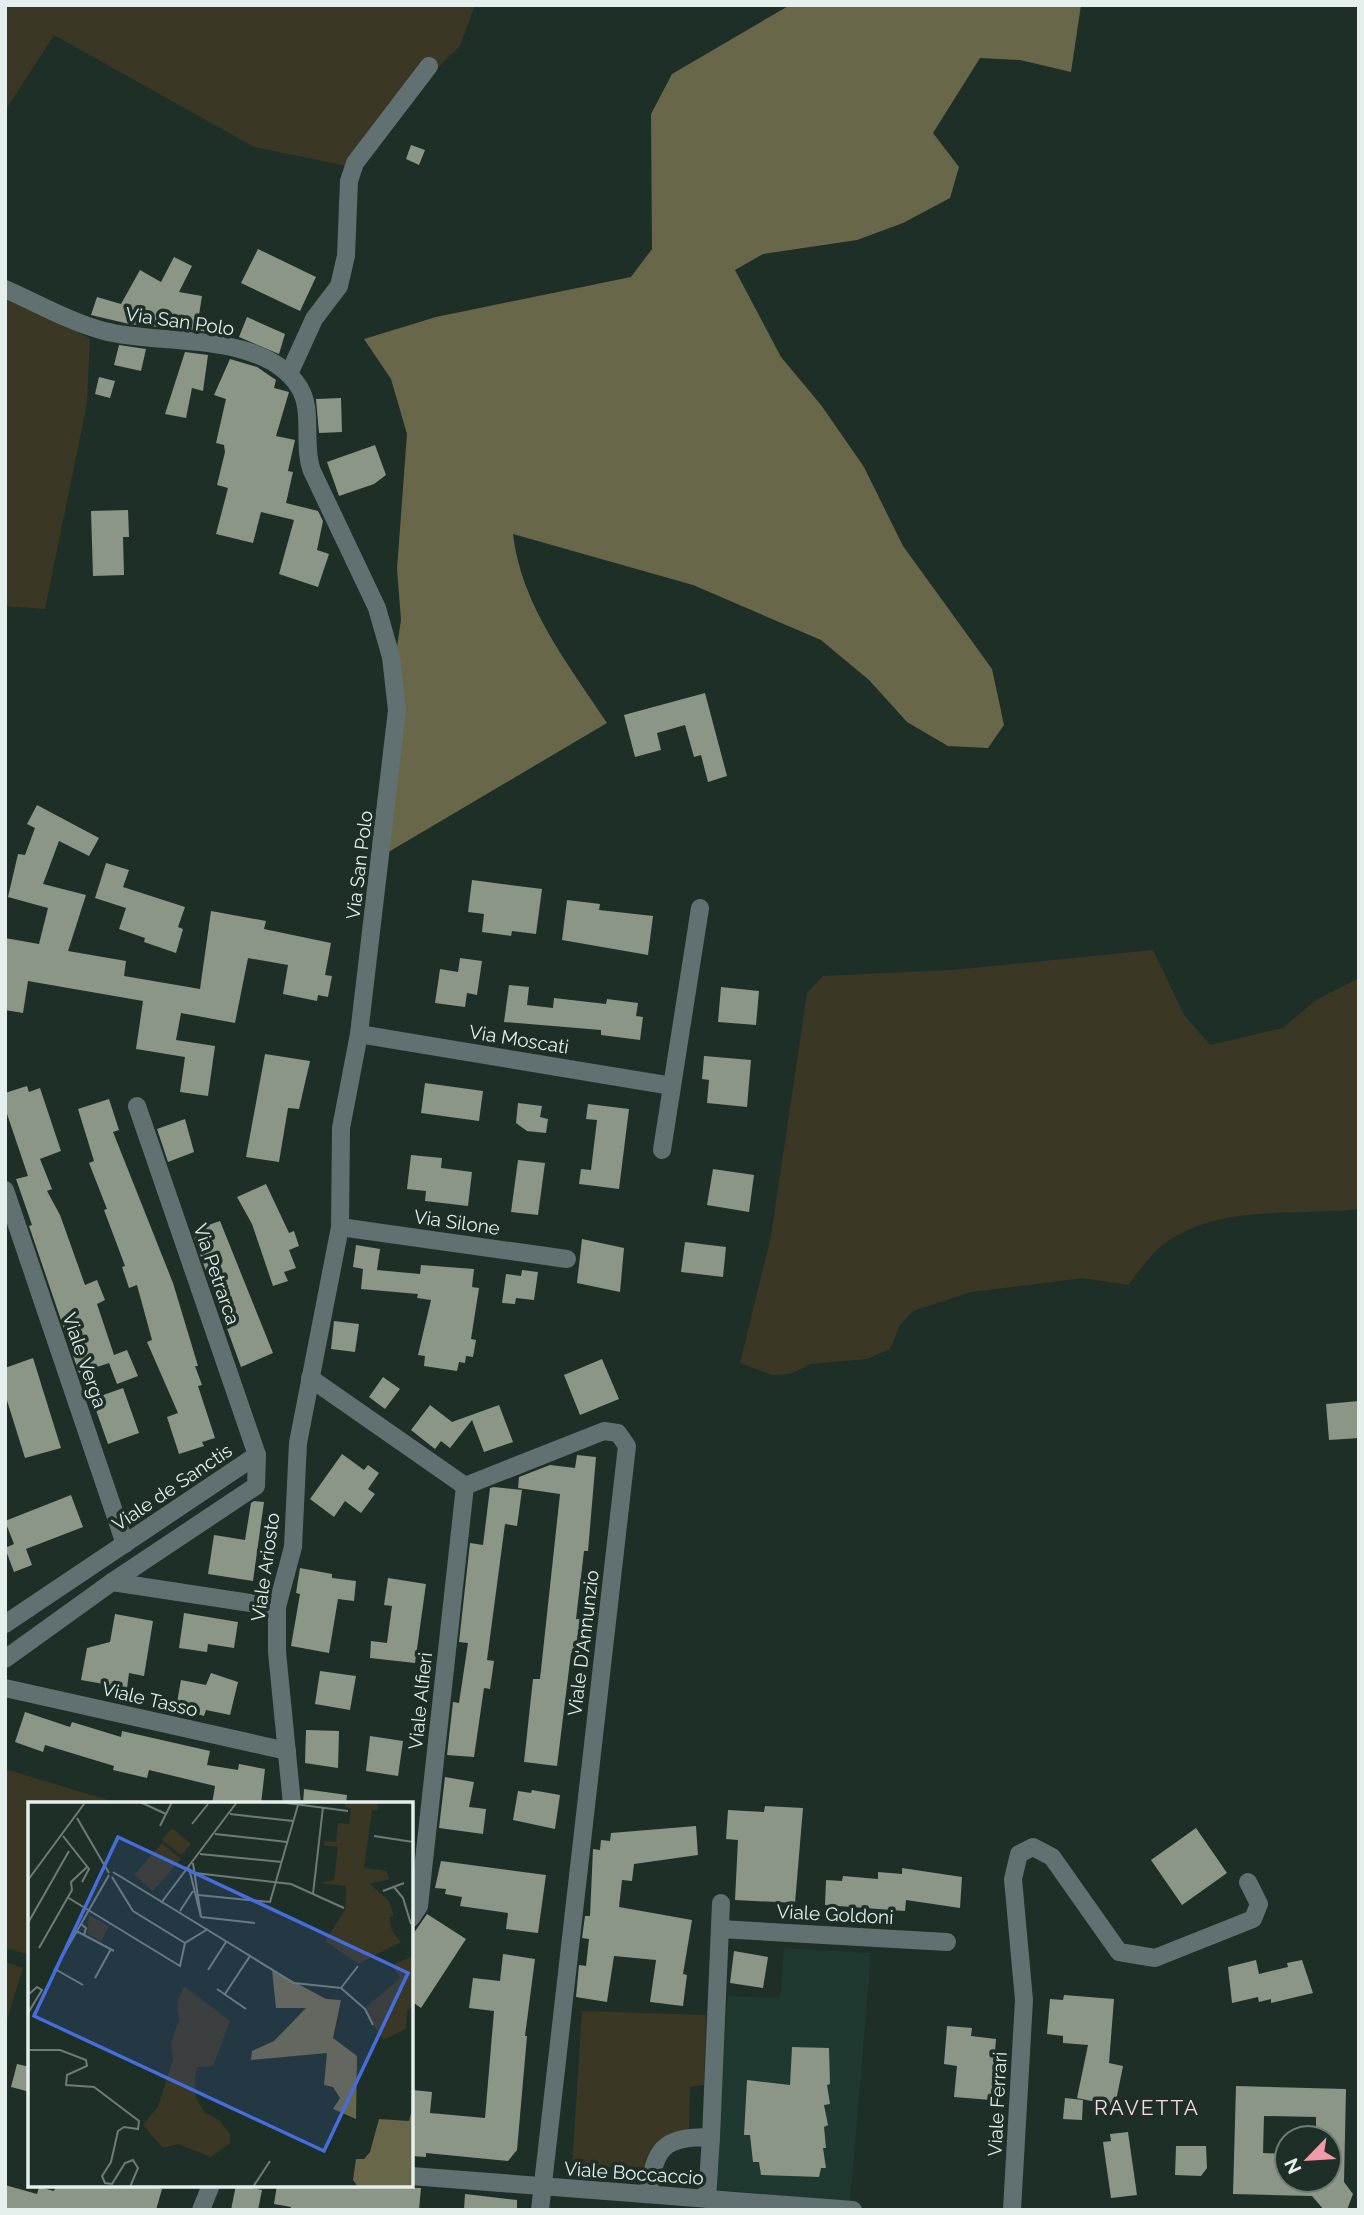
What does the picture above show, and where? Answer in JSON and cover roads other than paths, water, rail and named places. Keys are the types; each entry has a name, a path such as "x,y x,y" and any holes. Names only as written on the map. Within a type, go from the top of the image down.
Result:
{"street":[{"path":"289,374 314,318 339,286 346,256 349,181 355,163 429,66"},
{"name":"Via San Polo","path":"5,289 102,331 134,338 229,345 278,366 289,374 299,386 305,403 309,462 377,608 396,682 396,738 359,1034 341,1128 340,1227 310,1378"},
{"path":"662,1150 700,908"},
{"name":"Via Moscati","path":"359,1034 672,1086"},
{"name":"Via Petrarca","path":"137,1106 257,1455"},
{"name":"Viale Verga","path":"5,1190 125,1544"},
{"name":"Via Silone","path":"340,1227 567,1259"},
{"path":"310,1378 465,1486"},
{"name":"Viale Ariosto","path":"292,1802 277,1652 277,1607 293,1547 298,1443 310,1378"},
{"name":"Viale D'Annunzio","path":"465,1486 604,1431 618,1433 627,1446 540,2210"},
{"name":"Viale de Sanctis","path":"5,1624 257,1455"},
{"name":"Viale de Sanctis","path":"5,1659 256,1486 257,1455"},
{"name":"Viale Alfieri","path":"413,1915 419,1906 465,1486"},
{"path":"112,1583 277,1607"},
{"name":"Viale Tasso","path":"5,1688 287,1751"},
{"name":"Viale Ferrari","path":"1012,2210 1024,2000 1013,1879 1019,1854 1033,1847 1052,1857 1119,1952 1154,1958 1253,1919 1259,1904 1248,1882"},
{"path":"707,2199 721,1903"},
{"name":"Viale Goldoni","path":"720,1929 947,1942"},
{"path":"648,2194 654,2164 662,2147 677,2138 710,2137"},
{"name":"Viale Boccaccio","path":"413,2176 853,2210"},
{"path":"201,2210 210,2187"}],"district":[{"name":"RAVETTA","path":"1147,2107"}]}
